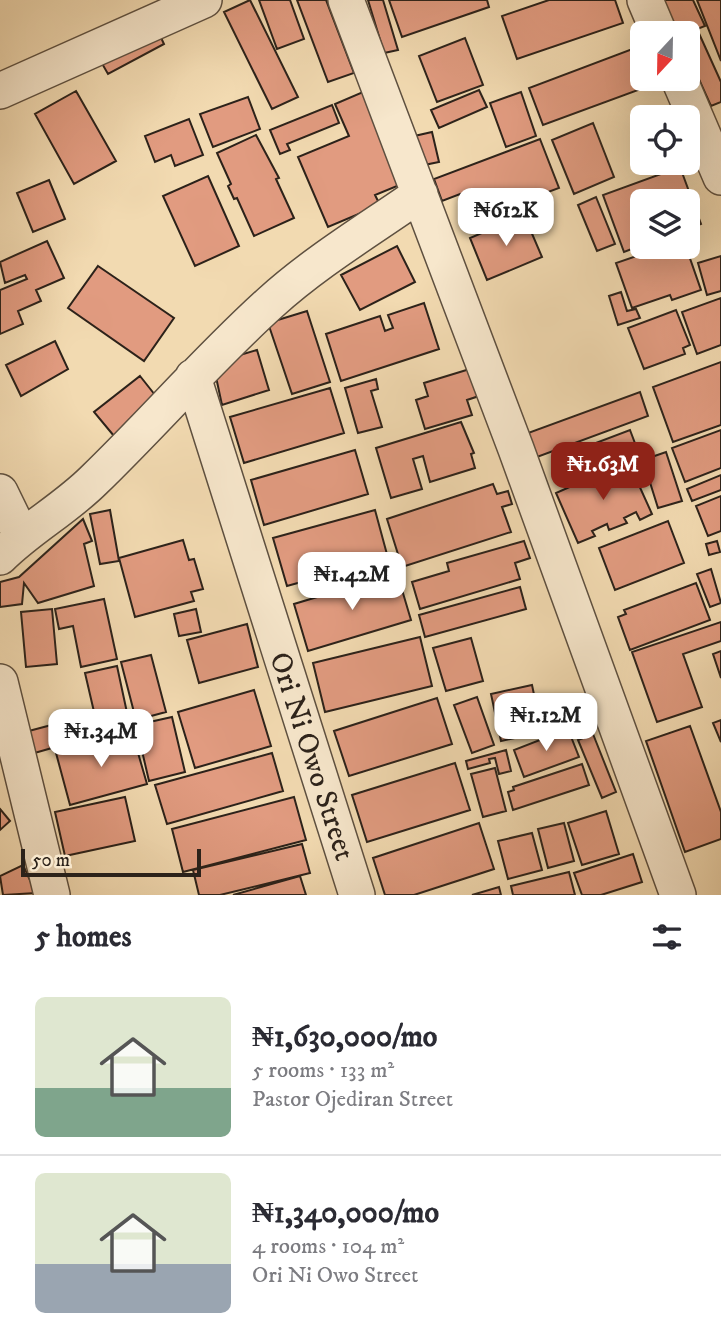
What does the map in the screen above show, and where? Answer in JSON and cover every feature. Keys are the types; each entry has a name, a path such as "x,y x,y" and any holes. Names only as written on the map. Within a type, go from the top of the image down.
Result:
{"street":[{"path":"0,92 204,0"},
{"path":"346,0 678,895"},
{"path":"645,0 654,21"},
{"path":"685,91 719,164"},
{"path":"0,492 11,546 92,483 192,377 293,283 420,194"},
{"name":"Ori Ni Owo Street","path":"192,377 356,895"},
{"path":"0,682 52,895"}],"building":[{"path":"250,0 298,97 272,109 224,12"},
{"path":"259,0 290,0 304,39 277,49"},
{"path":"297,0 326,0 354,73 328,82"},
{"path":"368,0 383,0 398,50 384,53"},
{"path":"389,0 487,0 489,7 402,37"},
{"path":"549,0 615,0 623,23 517,59 502,16"},
{"path":"663,0 693,0 705,26 700,28 700,21 673,21"},
{"path":"697,0 721,0 721,61"},
{"path":"157,29 164,44 108,74 100,60"},
{"path":"700,36 721,82 721,102 711,106 700,82"},
{"path":"465,38 483,85 437,102 419,56"},
{"path":"630,50 630,91 635,91 543,125 529,88"},
{"path":"479,90 487,107 439,128 431,110"},
{"path":"76,91 116,161 74,184 35,114"},
{"path":"363,92 402,184 375,195 380,205 328,227 298,157 349,136 335,104"},
{"path":"521,92 536,136 506,147 490,103"},
{"path":"248,97 260,129 213,147 200,114"},
{"path":"332,105 339,123 287,144 290,150 280,154 270,130"},
{"path":"189,119 203,155 175,166 171,155 155,162 145,136"},
{"path":"593,123 614,177 574,194 552,140"},
{"path":"432,132 439,162 424,165 410,137"},
{"path":"256,135 279,178 276,179 294,218 254,236 237,198 234,199 228,186 231,184 217,153"},
{"path":"540,139 559,188 470,221 460,194 442,201 434,179"},
{"path":"658,175 683,175 688,189 630,189 630,250 624,252 603,195"},
{"path":"208,176 239,246 195,266 163,196"},
{"path":"49,180 65,219 33,232 17,193"},
{"path":"596,197 615,244 597,251 578,205"},
{"path":"524,215 542,257 487,280 470,238"},
{"path":"47,241 64,278 36,290 41,301 18,311 23,324 0,334 0,290 27,279 25,275 5,283 0,262"},
{"path":"397,246 415,282 360,310 341,275"},
{"path":"721,256 721,291 707,295 698,263"},
{"path":"630,258 690,259 701,290 672,300 670,295 632,308 616,263"},
{"path":"98,266 174,318 144,361 68,308"},
{"path":"621,292 627,311 636,309 640,318 618,325 609,296"},
{"path":"721,298 721,345 697,354 682,312"},
{"path":"424,303 439,349 341,381 326,334 380,316 385,331 393,328 388,315"},
{"path":"676,310 690,345 683,348 685,354 644,369 628,328"},
{"path":"307,311 330,382 292,394 268,323"},
{"path":"55,341 68,369 21,396 6,365"},
{"path":"257,350 269,390 222,405 213,363"},
{"path":"721,362 721,425 673,442 653,387"},
{"path":"473,368 482,395 467,400 472,415 425,429 416,400 428,396 424,383"},
{"path":"140,376 159,400 114,436 94,412"},
{"path":"376,379 378,389 371,391 382,427 358,433 345,388"},
{"path":"330,388 344,433 244,463 230,417"},
{"path":"640,392 648,416 537,457 528,433"},
{"path":"461,422 474,453 471,454 475,468 430,482 423,456 413,459 422,489 391,498 376,448"},
{"path":"630,430 639,454 566,482 556,458"},
{"path":"721,430 721,468 685,482 672,448"},
{"path":"355,450 368,494 264,525 251,480"},
{"path":"666,452 682,501 658,508 643,460"},
{"path":"628,461 652,514 640,520 636,512 624,518 627,523 609,530 607,524 592,531 595,536 578,543 556,493"},
{"path":"721,475 721,490 692,501 687,489"},
{"path":"493,484 497,494 508,491 512,504 502,507 511,532 402,567 387,519"},
{"path":"721,496 721,531 708,536 696,506"},
{"path":"110,510 119,561 100,564 90,514"},
{"path":"375,510 388,558 287,586 273,538"},
{"path":"83,519 92,541 84,544 94,586 38,603 24,583 22,604 0,607 0,582 19,577"},
{"path":"668,521 684,563 615,590 599,548"},
{"path":"183,540 189,560 194,559 203,589 191,592 194,601 135,617 119,558"},
{"path":"524,541 530,558 515,563 520,579 420,609 412,582 449,571 447,563"},
{"path":"717,541 720,552 709,555 706,544"},
{"path":"711,569 721,603 710,607 697,574"},
{"path":"397,573 411,620 308,651 294,604"},
{"path":"696,583 710,620 630,650 618,617 626,614 624,610"},
{"path":"520,587 526,609 425,637 419,615"},
{"path":"104,599 117,659 81,667 73,626 59,629 55,609"},
{"path":"52,609 57,664 26,667 21,612"},
{"path":"196,609 201,632 179,636 174,614"},
{"path":"721,622 721,641 683,654 702,707 657,722 632,652"},
{"path":"247,624 258,667 199,683 187,640"},
{"path":"420,637 432,686 325,712 313,663"},
{"path":"471,638 483,681 446,691 433,648"},
{"path":"721,651 721,678 713,654"},
{"path":"151,655 166,712 136,720 121,662"},
{"path":"117,666 129,722 98,729 85,673"},
{"path":"532,685 536,704 555,700 560,724 537,729 538,733 501,741 491,694"},
{"path":"254,690 271,746 195,768 178,712"},
{"path":"477,697 494,745 472,753 454,705"},
{"path":"437,698 452,744 349,776 334,731"},
{"path":"172,717 185,772 149,781 136,725"},
{"path":"74,719 80,740 31,754 25,732"},
{"path":"721,720 721,742 713,723"},
{"path":"690,726 721,812 721,839 685,852 646,741"},
{"path":"568,729 579,757 524,777 514,750"},
{"path":"132,732 147,784 70,805 56,753"},
{"path":"593,734 616,792 602,798 578,740"},
{"path":"506,750 511,771 499,774 495,758 489,759 490,763 468,769 466,761"},
{"path":"272,753 283,791 167,824 155,785"},
{"path":"455,763 470,810 367,842 352,795"},
{"path":"582,764 589,785 513,810 508,792 514,790 513,787"},
{"path":"495,768 506,811 483,817 471,774"},
{"path":"125,797 135,841 65,856 55,812"},
{"path":"294,797 306,840 183,872 172,829"},
{"path":"0,809 10,821 0,830"},
{"path":"606,811 619,854 582,865 568,823"},
{"path":"479,823 494,869 414,895 385,895 373,858"},
{"path":"564,823 574,861 548,868 538,829"},
{"path":"532,833 542,870 508,879 498,841"},
{"path":"302,844 310,873 220,895 199,895 193,870"},
{"path":"633,854 642,882 601,895 582,895 574,873"},
{"path":"23,865 36,893 3,895 0,876"},
{"path":"569,872 575,895 513,895 511,886"},
{"path":"300,876 306,895 233,895"},
{"path":"499,887 501,895 472,895"}]}
